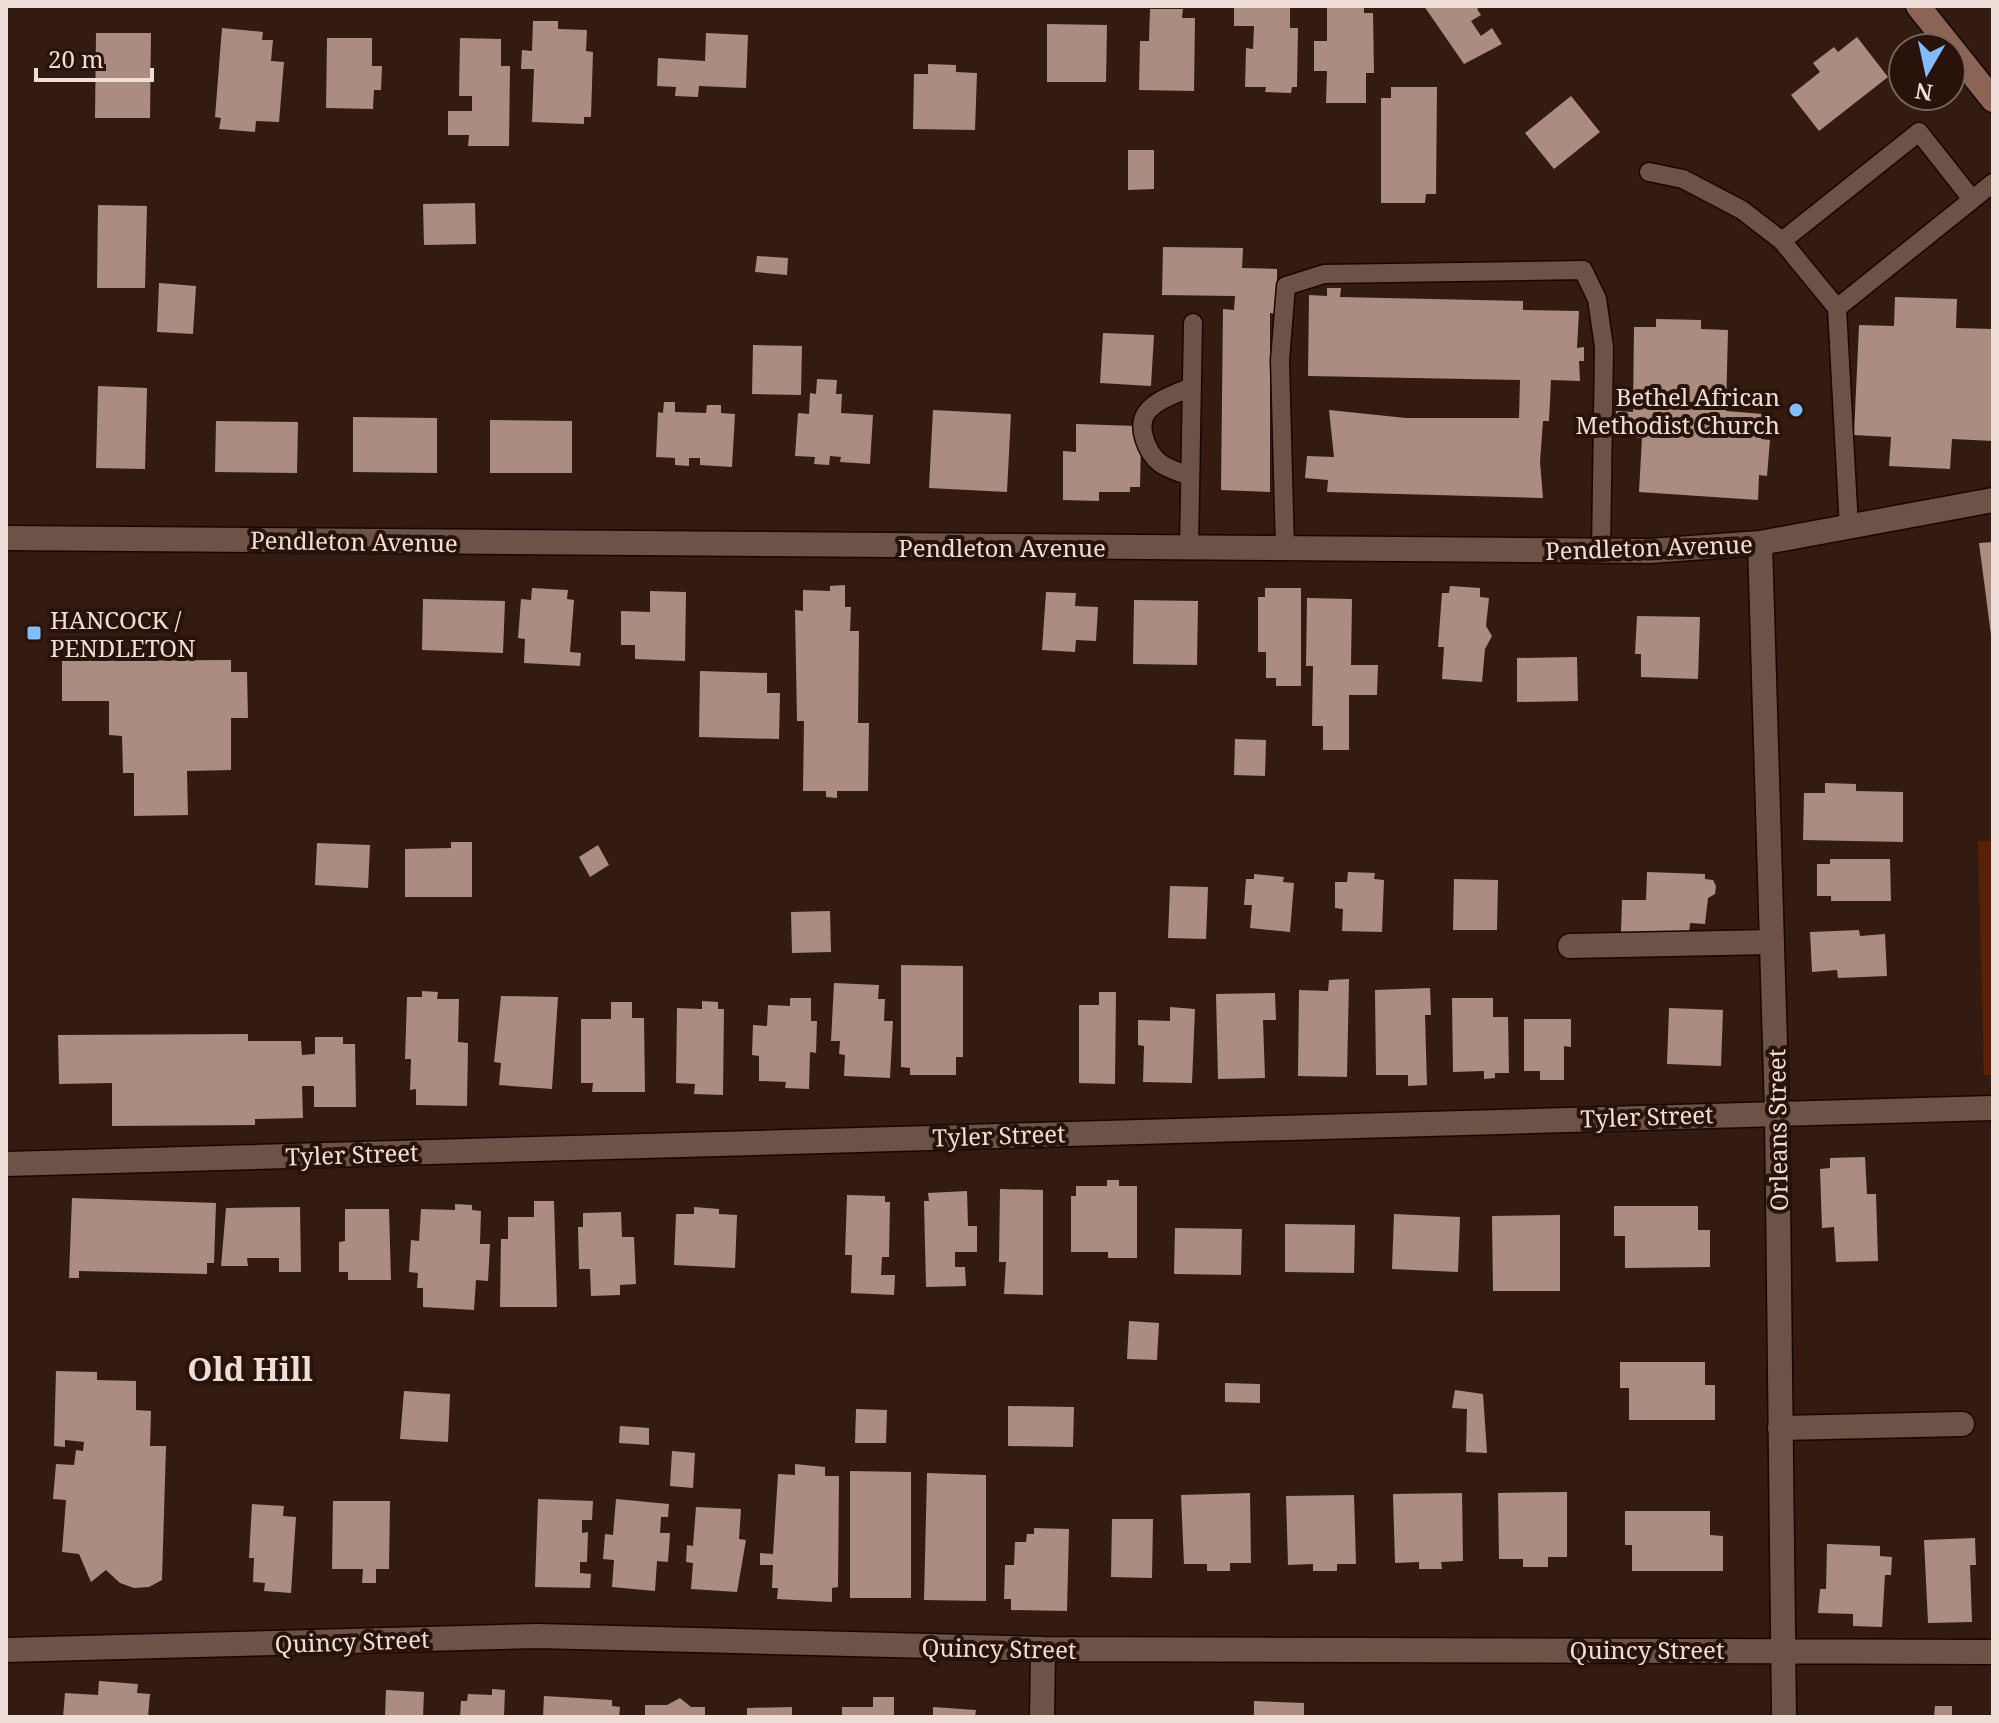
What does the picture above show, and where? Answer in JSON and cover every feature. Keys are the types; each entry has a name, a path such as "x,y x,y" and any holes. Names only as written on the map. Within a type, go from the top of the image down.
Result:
{"main road":[{"path":"1918,6 1993,100"}],"street":[{"name":"Pendleton Avenue","path":"6,538 1601,552 1760,543 1993,500"},
{"name":"Orleans Street","path":"1760,543 1777,1112 1784,1717"},
{"path":"1570,946 1772,942"},
{"name":"Tyler Street","path":"6,1164 1993,1108"},
{"path":"1780,1428 1962,1424"},
{"name":"Quincy Street","path":"6,1650 537,1636 1043,1649 1993,1652"},
{"path":"1042,1717 1043,1649"}],"lane":[{"path":"1782,241 1919,132 1971,198"},
{"path":"1649,172 1694,184 1742,210 1782,241 1837,308 1849,528"},
{"path":"1837,308 1993,183"},
{"path":"1285,549 1280,360 1286,286 1324,274 1583,270 1597,299 1604,347 1601,552"},
{"path":"1189,548 1193,323"},
{"path":"1189,476 1159,463 1146,443 1142,428 1146,413 1161,401 1191,387"}],"shaded area":[{"path":"1978,841 1993,841 1993,1075 1984,1075"}],"building":[{"path":"1234,6 1290,6 1290,28 1298,28 1297,87 1292,87 1291,93 1265,92 1266,87 1245,87 1246,48 1253,49 1254,26 1234,26"},
{"path":"1327,6 1364,6 1364,13 1373,13 1374,73 1366,73 1366,103 1326,103 1327,71 1314,71 1314,41 1327,41"},
{"path":"1424,6 1481,6 1477,9 1481,15 1471,21 1481,36 1492,28 1502,44 1464,64"},
{"path":"1150,9 1183,9 1182,18 1195,18 1194,91 1139,90 1140,41 1149,41"},
{"path":"533,21 558,21 558,29 587,30 586,51 593,52 591,117 584,117 584,124 532,122 534,69 521,69 522,50 532,51"},
{"path":"1047,24 1107,25 1106,82 1047,82"},
{"path":"222,28 263,32 262,40 273,40 271,61 284,62 279,122 256,121 255,132 219,129 221,118 215,117"},
{"path":"96,33 151,33 150,118 95,118"},
{"path":"706,33 748,35 746,88 699,86 698,97 675,96 676,87 657,86 658,58 705,61"},
{"path":"1857,37 1887,78 1819,131 1791,95 1820,72 1813,63 1834,47 1838,52"},
{"path":"327,38 372,38 372,66 382,66 381,90 374,90 373,109 326,108"},
{"path":"460,38 501,39 501,66 510,66 509,146 468,146 469,135 448,135 448,111 472,111 472,96 459,96"},
{"path":"928,64 956,65 956,72 977,73 975,130 913,129 914,74 928,74"},
{"path":"1391,87 1437,87 1436,194 1426,194 1425,203 1381,203 1381,98 1391,98"},
{"path":"1571,96 1600,132 1554,169 1525,133"},
{"path":"1128,150 1154,150 1154,189 1128,190"},
{"path":"475,203 476,244 424,245 423,204"},
{"path":"98,205 147,206 145,288 97,288"},
{"path":"1163,247 1243,248 1242,268 1277,269 1277,314 1270,313 1270,492 1221,490 1223,309 1234,310 1235,296 1162,295"},
{"path":"757,256 788,258 787,275 755,272"},
{"path":"159,283 196,286 193,334 157,332"},
{"path":"1327,288 1341,288 1340,297 1523,301 1523,310 1579,311 1577,348 1584,347 1584,361 1579,361 1580,381 1551,380 1549,421 1543,421 1540,462 1543,498 1327,492 1328,480 1305,478 1307,456 1334,457 1329,410 1406,418 1519,418 1520,380 1308,376 1309,295 1327,296"},
{"path":"1895,297 1957,299 1956,328 1993,329 1993,441 1952,439 1950,469 1889,466 1891,437 1854,435 1859,325 1894,326"},
{"path":"1656,319 1701,320 1701,329 1728,330 1726,411 1763,414 1761,439 1770,440 1767,476 1759,475 1758,500 1639,492 1642,438 1635,437 1635,426 1615,425 1616,411 1633,412 1634,327 1656,327"},
{"path":"1103,333 1154,335 1151,386 1100,383"},
{"path":"753,345 802,346 801,395 752,394"},
{"path":"817,379 837,380 836,394 842,394 841,413 873,415 870,464 840,462 841,457 830,456 829,465 814,464 815,457 795,456 798,413 809,414 810,393 816,394"},
{"path":"98,386 147,388 145,469 96,468"},
{"path":"664,402 675,402 675,412 706,413 707,405 721,405 721,413 735,414 732,467 700,465 700,458 689,458 689,466 675,465 675,458 656,457 658,412 663,413"},
{"path":"933,410 1011,414 1007,492 929,488"},
{"path":"353,417 437,418 437,473 353,472"},
{"path":"490,420 572,421 572,473 490,473"},
{"path":"216,421 298,422 297,473 215,472"},
{"path":"1076,424 1136,426 1136,442 1141,443 1140,487 1130,487 1130,492 1099,492 1099,501 1063,500 1063,451 1076,452"},
{"path":"1993,542 1993,635 1991,635 1979,543"},
{"path":"845,585 845,607 851,607 850,631 859,631 858,723 869,723 868,791 837,791 837,798 826,797 826,791 803,791 804,721 797,721 795,610 803,611 803,590 830,591 830,586"},
{"path":"1450,586 1480,588 1480,597 1489,598 1486,626 1492,636 1485,649 1482,682 1442,679 1444,647 1438,647 1442,593 1449,593"},
{"path":"532,588 568,590 567,599 574,600 570,652 581,653 580,666 524,663 525,639 518,638 521,599 531,600"},
{"path":"1265,588 1301,588 1301,686 1276,686 1276,678 1266,678 1266,652 1258,652 1258,597 1265,597"},
{"path":"650,591 686,592 685,661 635,659 635,645 621,645 621,611 650,612"},
{"path":"1046,592 1076,593 1075,606 1098,607 1096,641 1076,640 1075,652 1042,650"},
{"path":"1307,598 1352,599 1351,665 1378,665 1377,695 1349,695 1349,750 1323,750 1323,726 1312,726 1313,666 1306,666"},
{"path":"423,599 505,601 503,653 422,650"},
{"path":"1134,600 1198,601 1197,665 1133,664"},
{"path":"1637,616 1700,617 1698,679 1641,677 1641,654 1635,654"},
{"path":"1577,657 1578,701 1517,702 1517,658"},
{"path":"231,660 231,672 247,672 248,718 231,718 231,770 187,771 188,815 134,816 134,773 123,773 122,736 109,735 109,701 62,701 62,661"},
{"path":"700,671 767,673 767,693 780,693 779,739 699,737"},
{"path":"1235,739 1266,740 1265,776 1234,775"},
{"path":"1825,783 1856,784 1856,791 1903,792 1903,842 1803,840 1804,793 1825,793"},
{"path":"451,842 472,842 472,897 405,897 405,849 451,848"},
{"path":"317,843 370,845 368,888 315,885"},
{"path":"598,845 609,865 590,877 579,857"},
{"path":"1830,859 1890,859 1891,901 1831,901 1831,896 1817,896 1817,864 1830,864"},
{"path":"1348,872 1375,873 1374,879 1384,880 1382,932 1342,931 1343,909 1335,908 1335,882 1347,882"},
{"path":"1647,872 1705,874 1705,879 1713,880 1715,894 1708,898 1705,924 1690,923 1689,933 1621,932 1622,900 1646,900"},
{"path":"1254,874 1284,877 1283,882 1294,883 1290,932 1250,928 1252,905 1244,905 1246,879 1254,879"},
{"path":"1454,879 1498,880 1497,930 1453,930"},
{"path":"1170,886 1208,887 1206,939 1168,938"},
{"path":"830,911 831,952 792,953 791,912"},
{"path":"1859,930 1860,936 1885,934 1887,976 1838,978 1837,970 1812,972 1810,932"},
{"path":"901,965 963,966 963,1057 956,1057 956,1075 910,1075 910,1068 901,1067"},
{"path":"1349,979 1347,1077 1298,1076 1299,990 1328,991 1329,980"},
{"path":"834,983 879,985 878,999 885,999 884,1021 893,1021 890,1078 844,1076 845,1055 839,1054 840,1041 831,1041"},
{"path":"1430,988 1431,1015 1425,1015 1427,1085 1408,1086 1408,1075 1376,1075 1375,990"},
{"path":"422,991 438,992 437,999 459,999 458,1042 468,1043 467,1106 416,1105 416,1089 410,1090 411,1059 405,1059 407,997 422,997"},
{"path":"1099,992 1116,992 1115,1084 1079,1083 1079,1005 1099,1005"},
{"path":"1275,993 1276,1020 1263,1020 1265,1078 1218,1079 1216,994"},
{"path":"501,996 558,997 552,1089 499,1085 501,1063 494,1062"},
{"path":"790,998 811,998 811,1021 817,1021 816,1053 810,1052 809,1089 785,1088 786,1082 759,1081 759,1056 752,1055 753,1025 767,1026 768,1005 790,1006"},
{"path":"1452,998 1493,998 1493,1017 1508,1017 1509,1073 1495,1073 1495,1078 1484,1079 1484,1071 1453,1072"},
{"path":"702,1001 718,1002 718,1009 724,1009 723,1095 694,1094 695,1084 676,1083 677,1008 702,1009"},
{"path":"611,1002 632,1002 632,1018 644,1018 645,1092 592,1092 593,1083 581,1083 581,1019 611,1019"},
{"path":"1170,1007 1195,1009 1192,1083 1143,1082 1144,1046 1138,1045 1138,1020 1170,1021"},
{"path":"1669,1008 1723,1010 1721,1066 1667,1064"},
{"path":"1524,1019 1571,1019 1571,1047 1564,1046 1564,1080 1540,1080 1540,1071 1524,1071"},
{"path":"248,1034 248,1041 301,1041 302,1055 315,1054 315,1037 343,1037 343,1044 355,1044 356,1107 314,1107 314,1086 302,1086 303,1118 255,1119 255,1125 112,1126 112,1083 59,1084 58,1035"},
{"path":"1865,1157 1867,1194 1876,1194 1878,1261 1836,1262 1834,1227 1822,1228 1820,1169 1830,1168 1830,1158"},
{"path":"1107,1180 1119,1180 1119,1186 1137,1186 1137,1258 1108,1258 1108,1252 1071,1252 1071,1196 1076,1196 1076,1186 1107,1186"},
{"path":"1000,1189 1043,1190 1043,1295 1004,1294 1006,1262 999,1262"},
{"path":"967,1191 968,1226 977,1226 977,1252 955,1252 955,1267 965,1267 966,1286 926,1287 924,1201 929,1201 928,1193"},
{"path":"847,1195 885,1196 885,1202 890,1202 889,1257 882,1257 881,1275 895,1275 894,1295 851,1293 852,1255 845,1255"},
{"path":"72,1198 216,1203 214,1263 207,1263 207,1274 79,1271 79,1278 69,1278"},
{"path":"534,1201 554,1201 557,1307 500,1307 501,1239 508,1239 508,1217 534,1217"},
{"path":"455,1204 472,1205 472,1210 481,1211 480,1244 490,1244 488,1281 476,1280 474,1310 423,1307 423,1288 417,1288 418,1273 409,1272 411,1240 419,1241 421,1209 455,1210"},
{"path":"1614,1206 1698,1206 1698,1230 1710,1230 1710,1267 1625,1268 1625,1236 1614,1236"},
{"path":"300,1207 301,1272 279,1272 279,1258 247,1258 248,1266 221,1266 226,1208"},
{"path":"694,1207 719,1209 719,1214 737,1215 735,1268 674,1265 676,1214 694,1214"},
{"path":"345,1209 389,1209 391,1280 348,1280 348,1272 339,1272 339,1242 345,1241"},
{"path":"621,1212 622,1237 634,1237 636,1284 620,1285 620,1295 591,1296 590,1269 579,1269 578,1227 583,1227 583,1213"},
{"path":"1394,1214 1460,1217 1458,1272 1392,1269"},
{"path":"1560,1215 1560,1291 1493,1291 1492,1216"},
{"path":"1285,1224 1355,1225 1354,1273 1285,1272"},
{"path":"1175,1228 1242,1229 1241,1275 1174,1274"},
{"path":"1129,1321 1159,1323 1157,1360 1127,1359"},
{"path":"1620,1362 1705,1362 1705,1385 1715,1385 1715,1420 1629,1420 1629,1388 1620,1388"},
{"path":"56,1371 97,1372 97,1380 136,1381 136,1410 151,1411 150,1446 166,1446 162,1580 149,1587 134,1588 120,1583 106,1570 91,1582 79,1554 62,1552 66,1500 53,1499 56,1464 74,1465 76,1450 83,1451 84,1442 65,1440 65,1447 54,1446"},
{"path":"1225,1383 1260,1384 1260,1403 1225,1402"},
{"path":"1455,1390 1483,1394 1487,1453 1466,1452 1467,1409 1452,1408"},
{"path":"404,1391 450,1394 448,1442 400,1439"},
{"path":"1008,1406 1074,1407 1073,1447 1008,1446"},
{"path":"856,1409 887,1410 886,1443 855,1443"},
{"path":"620,1426 649,1428 649,1445 619,1443"},
{"path":"672,1451 695,1453 693,1488 670,1486"},
{"path":"795,1464 825,1467 825,1476 839,1476 838,1587 832,1588 832,1602 777,1599 778,1588 772,1588 773,1565 760,1565 760,1553 773,1554 778,1474 795,1475"},
{"path":"850,1471 911,1472 911,1598 850,1598"},
{"path":"927,1473 986,1475 986,1601 924,1600"},
{"path":"1567,1492 1567,1557 1548,1557 1548,1567 1523,1567 1523,1559 1499,1559 1498,1493"},
{"path":"1250,1493 1251,1563 1230,1563 1230,1571 1207,1571 1207,1564 1184,1564 1181,1495"},
{"path":"1462,1493 1463,1561 1441,1562 1442,1569 1419,1569 1419,1562 1395,1563 1393,1494"},
{"path":"1354,1495 1356,1564 1337,1564 1337,1571 1313,1571 1313,1564 1288,1565 1286,1496"},
{"path":"538,1499 593,1501 592,1520 582,1520 582,1533 588,1532 587,1562 580,1562 580,1573 591,1574 590,1588 535,1587"},
{"path":"616,1499 669,1504 668,1517 661,1517 660,1533 670,1533 668,1562 657,1561 655,1591 612,1587 614,1560 603,1559 605,1534 613,1535"},
{"path":"333,1501 390,1501 389,1569 376,1569 376,1583 362,1583 363,1569 332,1569"},
{"path":"252,1504 284,1506 283,1516 296,1517 291,1593 264,1591 265,1583 253,1582 254,1558 249,1558"},
{"path":"696,1507 741,1509 739,1539 746,1540 737,1592 691,1589 693,1563 686,1562 687,1545 693,1546"},
{"path":"1625,1511 1710,1511 1710,1535 1723,1536 1723,1571 1632,1571 1632,1545 1625,1545"},
{"path":"1112,1519 1153,1519 1152,1578 1111,1577"},
{"path":"1034,1528 1069,1529 1067,1611 1011,1610 1011,1599 1004,1599 1005,1565 1014,1565 1015,1542 1026,1542 1027,1534 1034,1534"},
{"path":"1975,1538 1976,1565 1970,1565 1972,1622 1928,1623 1924,1540"},
{"path":"1827,1544 1880,1546 1880,1556 1892,1557 1891,1575 1885,1575 1882,1627 1853,1626 1853,1614 1818,1613 1820,1589 1826,1589"},
{"path":"99,1681 138,1684 137,1693 150,1694 148,1717 63,1717 65,1693 98,1695"},
{"path":"492,1689 505,1690 504,1717 460,1717 461,1701 467,1701 468,1694 492,1695"},
{"path":"386,1690 424,1692 423,1717 385,1717"},
{"path":"544,1696 612,1700 612,1706 620,1707 619,1717 543,1717"},
{"path":"873,1697 894,1697 894,1717 842,1717 842,1707 873,1707"},
{"path":"680,1698 691,1707 705,1707 705,1717 645,1717 645,1705 667,1705"},
{"path":"1254,1701 1304,1703 1304,1717 1254,1717"},
{"path":"1935,1706 1952,1706 1952,1717 1934,1717"},
{"path":"792,1707 792,1717 747,1717 747,1708"},
{"path":"933,1707 976,1710 975,1717 933,1717"}],"place":[{"name":"Bethel African Methodist Church","path":"1796,410"},
{"name":"HANCOCK / PENDLETON","path":"34,633"}],"district":[{"name":"Old Hill","path":"250,1368"}]}
